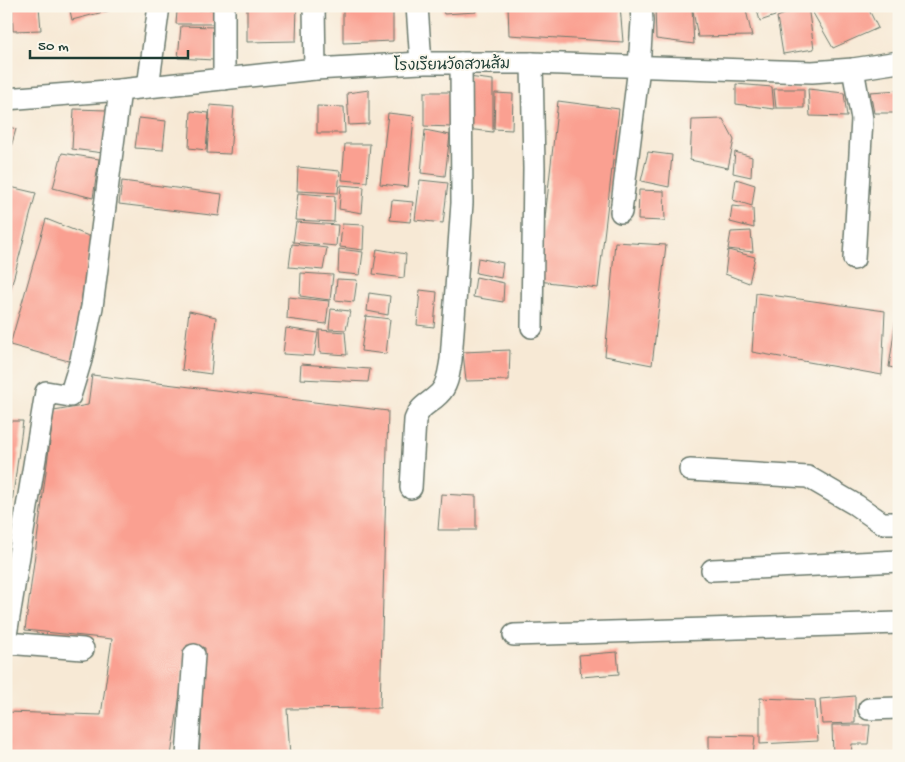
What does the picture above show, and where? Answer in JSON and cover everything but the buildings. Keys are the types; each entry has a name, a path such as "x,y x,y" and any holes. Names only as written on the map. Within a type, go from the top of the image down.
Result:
{"street":[{"path":"148,87 159,6"},
{"path":"224,6 224,79"},
{"path":"314,6 315,69"},
{"path":"418,6 421,63"},
{"path":"620,212 639,67 641,6"},
{"name":"โรงเรียนวัดสวนส้ม","path":"6,99 120,90 315,69 421,63 532,63 812,72 853,69 899,62"},
{"path":"411,488 415,420 418,411 441,393 447,382 450,360 462,203 462,63"},
{"path":"532,63 534,151 532,328"},
{"path":"853,69 862,119 854,259"},
{"path":"6,635 46,392 70,396 92,307 120,90"},
{"path":"690,470 808,477 856,505 882,523 899,523"},
{"path":"712,570 899,561"},
{"path":"514,635 899,623"},
{"path":"6,643 83,649"},
{"path":"186,756 194,655"},
{"path":"869,709 899,708"}]}
